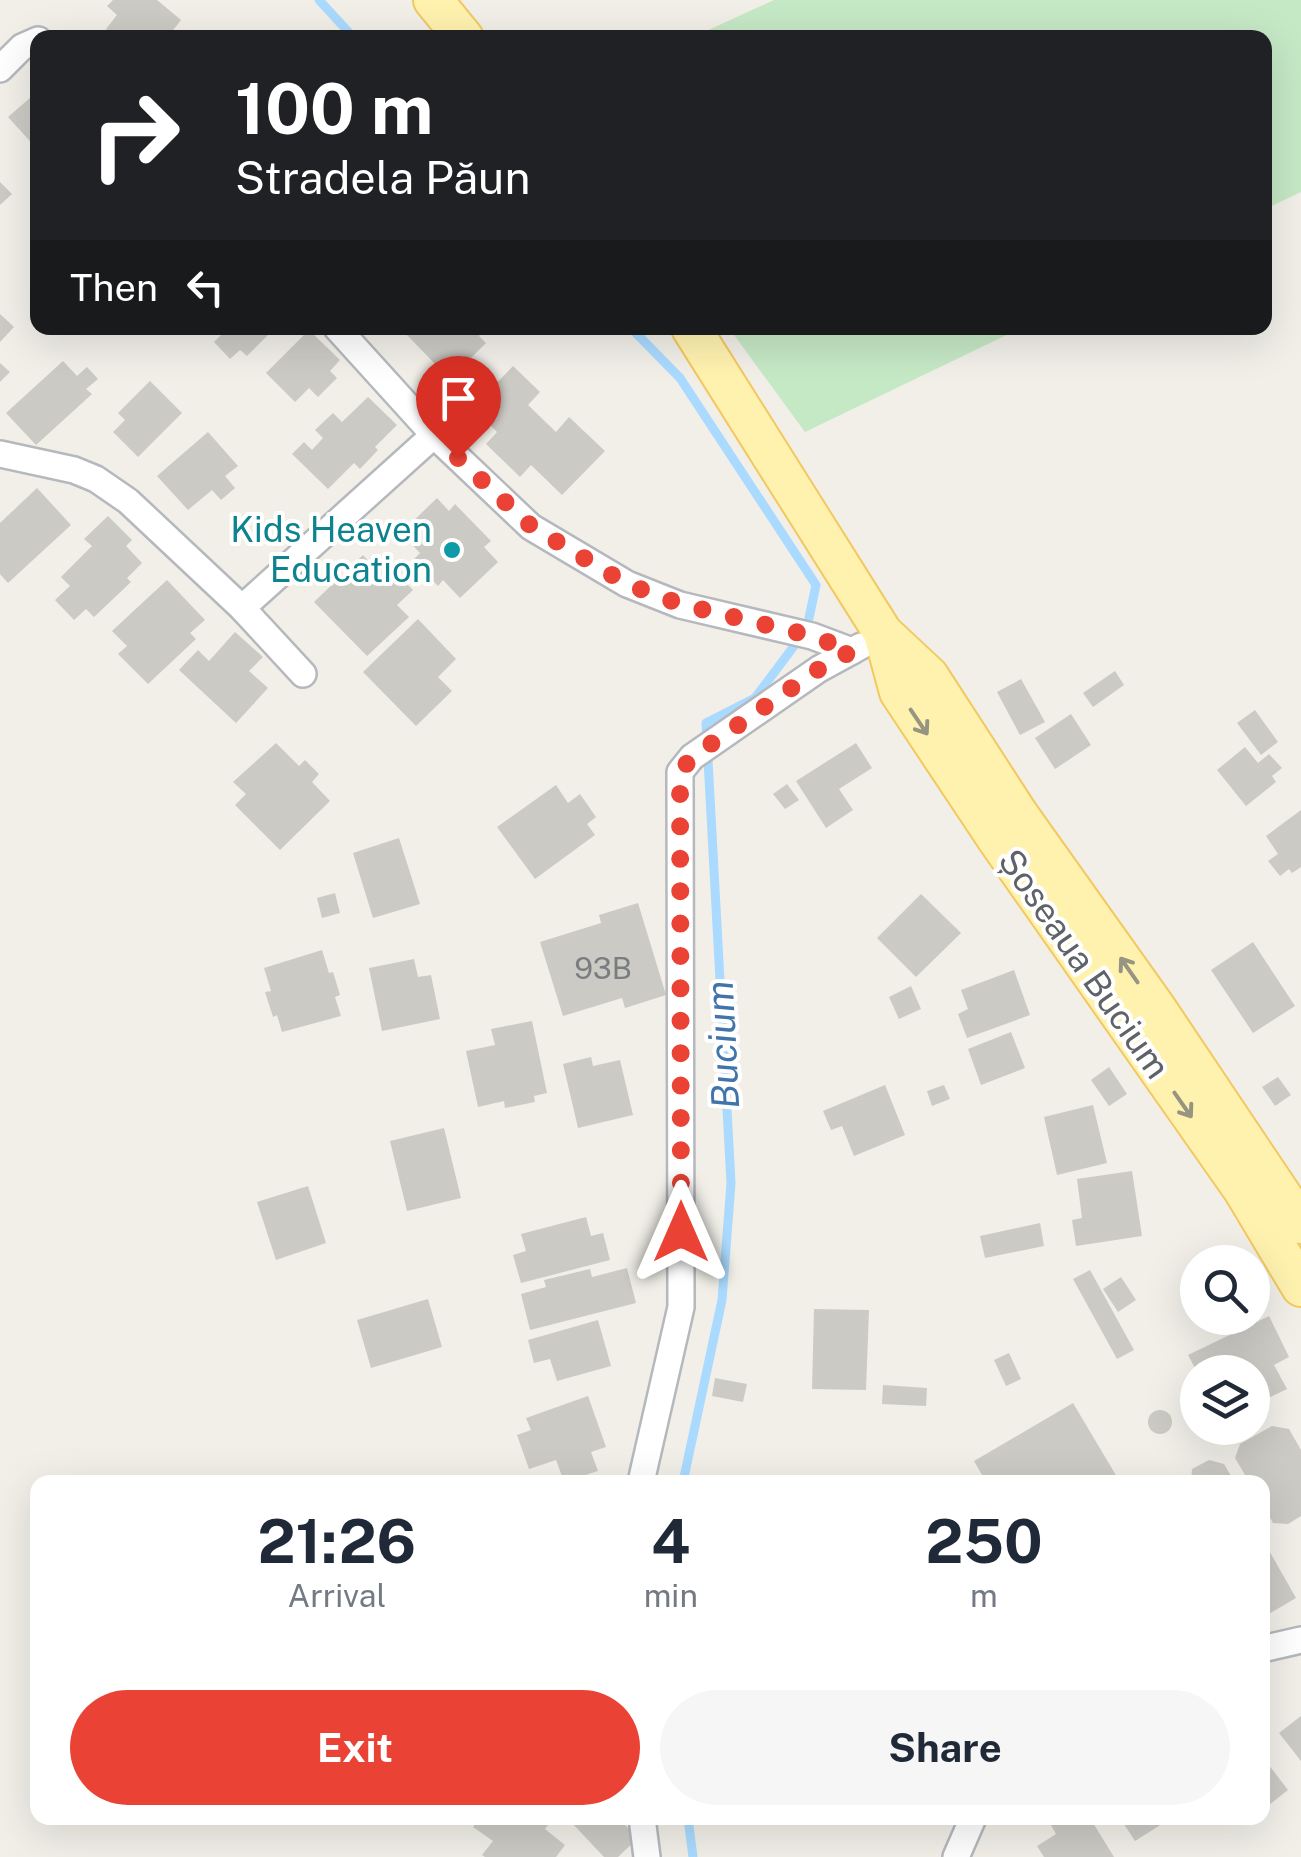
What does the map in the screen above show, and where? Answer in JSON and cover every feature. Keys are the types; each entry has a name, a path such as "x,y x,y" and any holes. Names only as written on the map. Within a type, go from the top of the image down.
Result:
{"main road":[{"path":"433,0 457,30"},
{"name":"Șoseaua Bucium","path":"696,335 898,692 1243,1190 1301,1287"},
{"name":"Șoseaua Bucium","path":"867,642 928,676 1301,1224"}],"street":[{"path":"0,70 30,44"},
{"path":"343,335 434,436 531,526 627,584 680,604 812,636 867,642"},
{"path":"242,608 434,436"},
{"path":"0,454 74,470 128,501 242,608 303,674"},
{"path":"643,1475 681,1307 680,772 692,757 819,669 867,642"},
{"path":"1270,1648 1301,1640"},
{"path":"643,1825 647,1857"},
{"path":"956,1857 970,1825"}],"green space":[{"path":"774,0 1301,0 1301,192 1272,206 1272,30 708,30"},
{"path":"734,335 1006,335 805,432"}],"building":[{"path":"113,0 157,0 181,20 173,30 107,30 117,15 107,6"},
{"path":"30,98 30,141 8,117"},
{"path":"0,182 12,194 0,205"},
{"path":"0,314 14,327 0,342"},
{"path":"221,335 268,335 247,356 240,350 230,359 214,342"},
{"path":"304,335 314,335 340,360 330,371 337,378 318,397 309,388 295,402 266,373"},
{"path":"407,335 480,335 486,343 439,390 424,375 435,364"},
{"path":"63,361 77,376 87,367 98,379 86,389 92,394 36,445 6,413"},
{"path":"0,363 10,372 0,382"},
{"path":"513,366 540,392 528,405 556,432 569,417 605,451 562,495 531,465 520,477 486,444 497,432 473,408"},
{"path":"150,381 182,413 138,457 113,432 125,420 118,413"},
{"path":"368,397 397,425 360,469 354,463 328,489 292,454 304,442 312,450 323,438 315,430 333,413 342,422"},
{"path":"208,432 238,466 225,476 235,488 221,500 212,490 188,510 157,476"},
{"path":"37,488 71,525 8,583 0,574 0,523"},
{"name":"Kids Heaven Education","path":"437,498 449,511 455,504 491,541 484,547 498,562 460,598 443,580 438,586 413,560 420,553 401,533"},
{"path":"108,516 132,540 126,546 142,563 127,578 131,582 94,617 86,609 74,620 55,600 70,586 61,577 92,546 84,539"},
{"path":"363,555 377,570 385,561 413,590 397,605 409,617 367,656 314,602"},
{"path":"167,580 205,620 190,633 196,639 148,684 118,654 127,646 112,631"},
{"path":"418,619 456,659 438,677 452,691 416,726 363,672"},
{"path":"235,632 263,657 249,671 268,688 236,723 179,670 198,650 209,661"},
{"path":"1115,671 1124,685 1093,707 1083,693"},
{"path":"1021,679 1045,722 1020,735 997,692"},
{"path":"1255,710 1278,742 1261,755 1237,723"},
{"path":"1071,714 1091,745 1055,769 1035,738"},
{"path":"276,743 299,766 305,760 319,774 312,782 330,801 280,850 235,805 246,794 233,782"},
{"path":"856,743 872,768 839,789 853,810 826,828 796,781"},
{"path":"1245,747 1258,763 1269,754 1282,768 1272,776 1276,782 1246,806 1217,770"},
{"path":"787,784 799,800 785,809 773,794"},
{"path":"556,785 568,803 580,794 596,817 587,824 595,835 535,879 497,827"},
{"path":"1301,810 1301,867 1280,876 1268,861 1278,854 1266,836"},
{"path":"399,838 420,904 373,918 353,853"},
{"path":"335,893 340,913 322,918 317,898"},
{"path":"921,894 961,933 916,977 877,938"},
{"path":"638,903 666,995 625,1008 622,998 563,1016 540,942 601,923 599,915"},
{"path":"1253,942 1295,1006 1253,1033 1211,970"},
{"path":"322,950 340,995 335,997 341,1016 282,1032 265,992 271,991 264,968"},
{"path":"414,959 418,977 431,975 440,1019 382,1031 369,968"},
{"path":"1014,970 1030,1015 967,1038 958,1014 968,1009 961,990"},
{"path":"911,986 921,1009 899,1019 889,997"},
{"path":"532,1021 547,1093 534,1096 535,1102 505,1108 504,1101 478,1107 466,1051 495,1045 491,1029"},
{"path":"1011,1032 1025,1068 981,1085 968,1049"},
{"path":"591,1057 593,1066 620,1060 633,1115 578,1128 563,1064"},
{"path":"1109,1067 1127,1094 1109,1106 1091,1080"},
{"path":"1278,1077 1291,1095 1275,1106 1262,1087"},
{"path":"885,1085 905,1135 854,1156 842,1126 831,1130 823,1111"},
{"path":"944,1085 950,1099 932,1106 927,1091"},
{"path":"1093,1105 1107,1163 1057,1175 1044,1117"},
{"path":"444,1128 461,1198 407,1211 390,1141"},
{"path":"1132,1171 1142,1236 1076,1246 1072,1220 1082,1218 1077,1179"},
{"path":"308,1186 326,1243 276,1260 257,1202"},
{"path":"586,1217 591,1236 603,1233 610,1260 521,1283 513,1255 526,1251 521,1234"},
{"path":"1040,1223 1044,1246 985,1258 980,1236"},
{"path":"627,1268 636,1303 530,1330 521,1294 546,1287 544,1280 590,1269 592,1277"},
{"path":"1090,1270 1134,1350 1117,1359 1073,1279"},
{"path":"1121,1277 1136,1300 1118,1312 1103,1289"},
{"path":"428,1299 442,1347 371,1368 357,1320"},
{"path":"814,1309 869,1310 866,1390 812,1389"},
{"path":"1270,1318 1289,1357 1274,1365 1287,1389 1270,1397 1270,1355 1188,1355 1230,1335 1270,1335"},
{"path":"598,1320 611,1366 557,1381 550,1359 534,1363 528,1340"},
{"path":"1009,1353 1021,1379 1006,1386 994,1360"},
{"path":"715,1378 747,1384 743,1402 712,1396"},
{"path":"883,1385 927,1388 926,1406 882,1404"},
{"path":"588,1396 606,1447 591,1452 598,1471 561,1475 556,1460 529,1469 517,1435 531,1430 526,1418"},
{"path":"1073,1403 1116,1475 982,1475 974,1461"},
{"path":"1160,1410 1169,1413 1169,1431 1160,1434 1151,1431 1148,1422 1151,1413"},
{"path":"1272,1426 1289,1429 1301,1450 1301,1516 1288,1524 1273,1523 1270,1475 1245,1475 1235,1458 1240,1445 1270,1445"},
{"path":"1209,1460 1224,1464 1230,1475 1192,1475 1192,1469"},
{"path":"1270,1552 1296,1598 1270,1613"},
{"path":"1301,1716 1301,1761 1279,1733"},
{"path":"1270,1767 1288,1790 1270,1804"},
{"path":"548,1825 545,1829 565,1845 556,1857 485,1857 482,1855 493,1841 473,1827"},
{"path":"574,1825 625,1825 638,1838 618,1857 604,1857"},
{"path":"1051,1825 1094,1825 1114,1857 1044,1857 1037,1846 1056,1834"},
{"path":"1125,1825 1160,1825 1135,1841"}],"waterway":[{"name":"Bucium","path":"319,0 347,30"},
{"name":"Bucium","path":"638,335 680,378 816,585 809,618"},
{"name":"Bucium","path":"684,1475 722,1300 731,1183 706,723 755,698 794,646"},
{"name":"Bucium","path":"689,1825 693,1857"}],"place":[{"name":"Kids Heaven Education","path":"452,550"}],"route":[{"path":"458,458 531,526 627,584 680,604 812,636 852,651 819,669 692,757 680,772 681,1232"}]}
